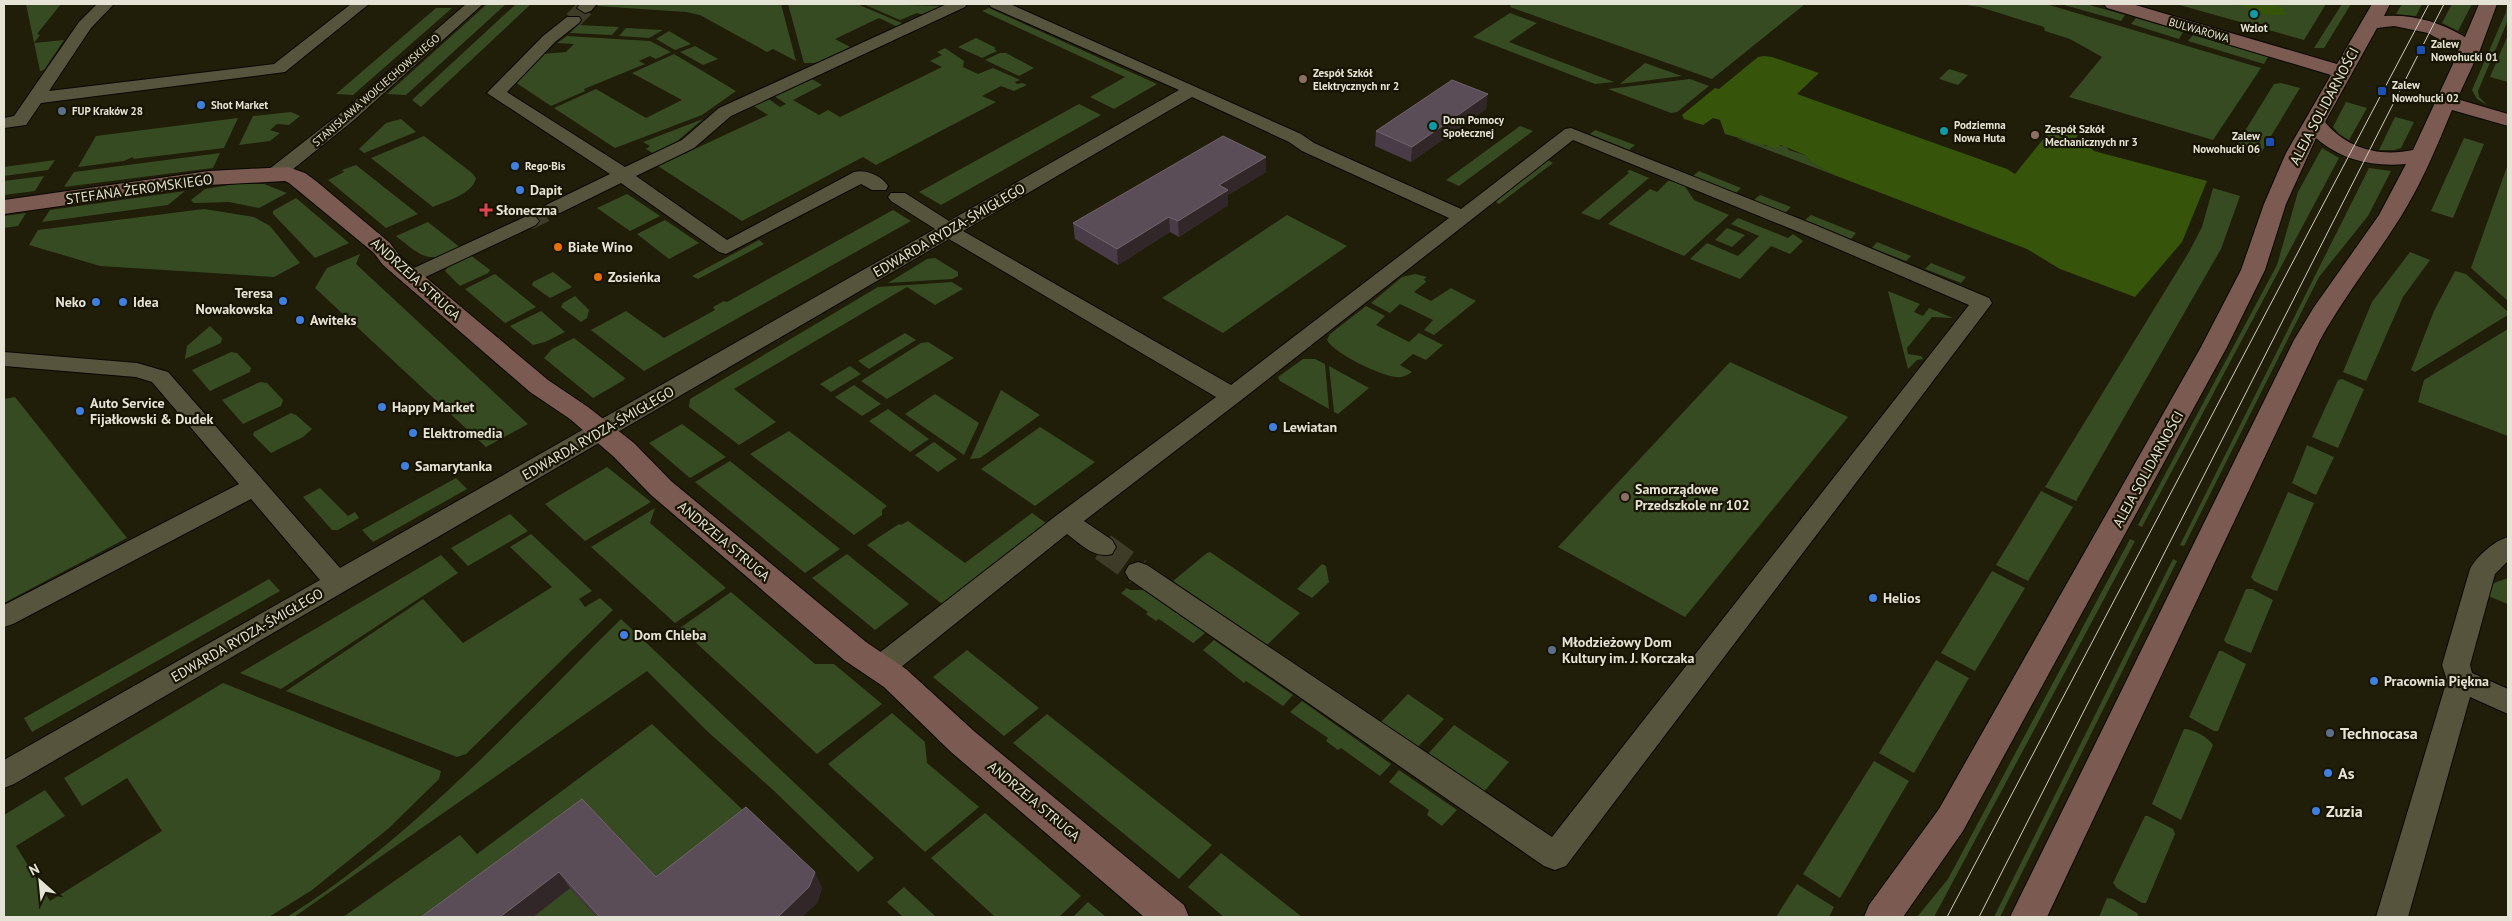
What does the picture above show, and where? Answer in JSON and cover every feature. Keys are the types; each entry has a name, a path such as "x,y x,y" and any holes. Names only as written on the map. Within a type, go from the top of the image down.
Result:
{"street":[{"path":"4,123 20,121 37,98 42,86 85,26 106,4"},
{"path":"37,98 279,68 361,4"},
{"name":"STANISŁAWA WOJCIECHOWSKIEGO","path":"275,174 348,116 475,4"},
{"path":"554,209 692,142 725,112 959,4"},
{"path":"997,4 1192,90 1295,138 1308,147 1462,217"},
{"name":"BULWAROWA","path":"2113,4 2343,72"},
{"name":"ALEJA SOLIDARNOŚCI","path":"1882,917 1951,820 2214,347 2247,284 2278,197 2297,153 2368,24 2381,4"},
{"path":"2028,917 2307,340 2323,312 2390,216 2422,155 2470,50 2488,4"},
{"path":"582,11 549,39 496,93 624,175 633,185 726,248 860,176 879,186"},
{"path":"2368,24 2391,20 2418,24 2445,33 2470,50"},
{"name":"EDWARDA RYDZA-ŚMIGŁEGO","path":"4,776 1192,90"},
{"path":"2446,102 2508,120"},
{"path":"2314,123 2332,142 2358,154 2394,159 2422,155"},
{"path":"880,668 1066,522 1571,133 1800,225 1982,303 1916,384 1708,660 1555,856 1138,572"},
{"name":"STEFANA ŻEROMSKIEGO","path":"4,208 209,178 275,174"},
{"name":"ANDRZEJA STRUGA","path":"275,174 293,176 302,181 373,240 391,260 540,386 601,431 635,460 661,488 855,651 919,699 963,742 1171,917"},
{"path":"898,197 949,230 1232,396"},
{"path":"410,276 529,221"},
{"path":"4,359 137,370 160,377 337,582"},
{"path":"4,617 256,486"},
{"path":"1066,522 1103,547"},
{"path":"2392,917 2461,680 2456,664 2483,569 2508,546"},
{"path":"2461,680 2508,702"}],"green space":[{"path":"26,4 61,4 37,34 40,35 34,43"},
{"path":"487,4 506,4 406,95 387,94"},
{"path":"516,4 531,4 421,107 412,100"},
{"path":"599,4 781,4 796,61 773,49 767,52 700,15 686,12 597,6"},
{"path":"788,4 857,4 904,24 898,27 879,18 835,39 852,48 817,63 804,63"},
{"path":"863,4 944,6 923,15 917,13 900,20"},
{"path":"1507,4 1805,4 1712,79 1510,7 1511,5"},
{"path":"1959,4 2046,4 2261,68 2213,140 2069,97 2102,57 2070,39 2045,31 2044,27 1980,7"},
{"path":"2086,4 2125,15 2121,21 2064,5"},
{"path":"2176,4 2326,4 2304,40"},
{"path":"2237,4 2272,4 2283,8 2286,15 2267,15"},
{"path":"2342,4 2351,4 2324,48 2314,48"},
{"path":"2402,4 2422,4 2416,16 2396,14"},
{"path":"2452,4 2472,4 2458,31 2442,23"},
{"path":"2507,4 2508,20 2478,91 2479,97 2487,105 2477,99 2472,90 2506,12"},
{"path":"436,8 452,8 353,95 336,94"},
{"path":"989,8 1157,84 1114,109 1090,97 1125,77 982,11"},
{"path":"1510,13 1537,23 1509,42 1614,82 1595,84 1473,37"},
{"path":"2136,18 2183,32 2179,39 2131,24"},
{"path":"578,25 619,27 612,35 570,33"},
{"path":"626,28 663,30 649,38 619,36"},
{"path":"669,31 691,44 675,50 656,39"},
{"path":"2193,35 2268,57 2264,64 2188,41"},
{"path":"2508,35 2508,82 2490,77"},
{"path":"567,36 650,41 671,52 656,59 650,56 639,61 645,64 584,89 585,91 551,106 515,82 543,54 566,52 574,44 557,43"},
{"path":"976,38 996,48 994,49 997,51 982,58 958,47"},
{"path":"64,40 44,70 40,71 34,43"},
{"path":"695,46 718,59 703,65 680,52"},
{"path":"945,48 964,61 963,67 978,74 993,68 1020,80 1015,82 1017,84 1027,85 1014,91 1001,86 982,96 996,102 876,165 863,157 742,221 658,166 768,115 752,105 767,98 780,107 786,104 773,95 810,78 822,85 793,100 819,115 828,110 840,117 942,67 930,61 942,55 937,52"},
{"path":"1000,53 1006,53 1034,68 1019,76 985,60"},
{"path":"674,54 736,91 702,115 615,148 554,108 596,89 646,118 682,100 632,73"},
{"path":"1764,56 1819,73 1797,94 2007,169 2015,174 2053,127 2078,135 2074,141 2090,147 2094,151 2207,181 2182,242 2135,297 2060,269 2027,249 1834,175 1811,162 1805,155 1781,145 1776,148 1725,134 1720,120 1713,118 1703,125 1684,119 1682,115 1715,88 1719,89 1758,57"},
{"path":"1645,63 1682,76 1620,84"},
{"path":"1949,69 1968,75 1958,85 1939,79"},
{"path":"1690,79 1709,86 1677,112 1671,113 1608,89"},
{"path":"2281,83 2300,88 2259,156 2235,147 2274,84"},
{"path":"2346,102 2367,108 2349,140 2339,134 2333,127"},
{"path":"1079,104 1101,115 941,205 919,192"},
{"path":"291,112 300,116 289,125 277,124 270,130 280,133 270,141 239,145 253,116"},
{"path":"2395,117 2414,122 2401,148 2379,150"},
{"path":"238,118 224,148 133,159 133,157 124,161 78,167 96,136"},
{"path":"401,119 416,132 364,153 359,149 386,123"},
{"path":"703,119 675,143 654,154 646,149 650,146 643,142"},
{"path":"1520,126 1533,131 1459,186 1446,180"},
{"path":"1595,130 1635,145 1629,150 1590,134"},
{"path":"424,136 476,178 474,184 465,193 433,207 371,158"},
{"path":"1736,138 1758,141 1766,146 1786,146 1789,150 1805,155 1811,162 1834,175"},
{"path":"2464,138 2484,144 2453,218 2431,211"},
{"path":"2322,148 2339,158 2142,527 2138,525 2277,265 2298,192"},
{"path":"220,153 213,168 64,187 74,172"},
{"path":"55,160 48,170 4,176 4,167"},
{"path":"1548,160 1553,163 1499,204 1497,203 1496,201"},
{"path":"2508,164 2508,301 2471,268"},
{"path":"356,165 418,214 386,228 328,180 344,172 342,170"},
{"path":"2369,168 2391,171 2368,216 2319,277 2184,546 2180,545"},
{"path":"1630,170 1649,178 1599,220 1581,213 1629,173 1627,171"},
{"path":"1699,171 1741,188 1736,193 1693,176"},
{"path":"44,176 35,191 4,195 4,181"},
{"path":"1669,180 1684,185 1694,200 1729,215 1684,256 1608,224 1650,189 1657,192"},
{"path":"235,184 264,184 287,193 259,208 229,202 194,203 191,200 205,189"},
{"path":"2213,188 2240,196 2221,249 2076,501 2045,487 2189,252 2202,227"},
{"path":"185,191 168,205 42,222 50,210"},
{"path":"627,194 660,216 630,231 597,208"},
{"path":"1760,195 1791,207 1785,213 1754,200"},
{"path":"296,198 349,243 315,258 273,214 273,211"},
{"path":"204,209 254,217 270,226 300,263 274,277 100,266 29,245 38,230"},
{"path":"893,210 911,221 644,371 591,330 626,311 664,338 715,310 713,307 724,301 727,302"},
{"path":"26,213 18,226 4,228 4,216"},
{"path":"1287,215 1347,246 1223,333 1162,298"},
{"path":"1811,215 1856,233 1851,239 1805,220"},
{"path":"1738,218 1788,238 1793,234 1803,241 1790,254 1771,246 1740,279 1690,259 1707,243 1738,256 1759,236 1731,224"},
{"path":"665,220 699,243 669,259 637,234"},
{"path":"428,222 462,249 441,256 426,256 413,250 396,236"},
{"path":"1727,228 1745,235 1732,247 1715,240"},
{"path":"759,240 764,244 698,279 692,276"},
{"path":"1877,242 1911,256 1906,261 1872,248"},
{"path":"2410,252 2430,260 2403,297 2366,381 2343,372 2372,302"},
{"path":"360,254 356,264 528,424 486,447 315,288 327,268"},
{"path":"469,254 490,270 488,273 460,286 445,271 451,263"},
{"path":"935,258 958,272 958,276 952,279 888,283 927,259"},
{"path":"1931,263 1966,277 1961,283 1925,269"},
{"path":"2455,271 2466,274 2508,312 2508,315 2415,372 2411,370 2434,311"},
{"path":"553,272 572,287 550,298 532,285 533,282"},
{"path":"495,274 536,307 505,323 465,289"},
{"path":"1415,274 1427,277 1424,279 1426,282 1414,292 1431,301 1451,288 1476,301 1434,335 1424,330 1433,320 1400,304 1390,313 1371,303 1402,277"},
{"path":"952,282 963,289 935,305 907,287 734,389 776,422 739,445 689,407 690,399 878,287"},
{"path":"1888,291 1920,304 1914,312 1923,316 1929,308 1953,318 1932,317 1907,348 1908,354 1921,356 1923,359 1917,360 1908,369"},
{"path":"575,296 589,310 587,318 581,322 561,307 563,303"},
{"path":"1366,306 1385,316 1376,325 1409,342 1419,333 1443,345 1426,360 1413,354 1400,365 1412,372 1401,377 1381,373 1359,363 1338,351 1327,340 1330,334"},
{"path":"541,311 565,332 545,342 533,345 510,326"},
{"path":"210,326 222,338 221,343 185,359 187,346"},
{"path":"2508,329 2508,436 2418,402 2424,380"},
{"path":"905,333 916,340 869,369 858,361"},
{"path":"574,338 625,378 624,380 593,398 544,358 552,349"},
{"path":"928,342 954,358 887,399 861,381 921,343"},
{"path":"231,352 237,353 251,368 250,372 210,391 192,370"},
{"path":"1303,359 1315,359 1325,364 1329,409 1280,381 1278,377"},
{"path":"1730,362 1848,417 1685,617 1558,547"},
{"path":"850,366 861,374 831,392 820,384"},
{"path":"1329,366 1369,388 1338,414 1334,412"},
{"path":"2342,379 2364,389 2338,448 2312,437 2338,380"},
{"path":"260,382 267,383 283,400 281,406 243,424 222,400"},
{"path":"854,385 881,404 862,416 835,397"},
{"path":"1001,390 1040,415 980,458 970,459"},
{"path":"935,394 979,423 964,455 905,414"},
{"path":"15,397 127,538 4,603 4,399"},
{"path":"888,409 929,439 910,452 869,421"},
{"path":"291,413 312,429 303,437 271,453 253,435 254,432"},
{"path":"682,424 726,457 690,478 649,443"},
{"path":"1040,427 1095,462 1035,506 981,469"},
{"path":"789,431 887,506 882,510 882,515 854,535 750,454"},
{"path":"934,442 957,459 938,472 915,455"},
{"path":"2307,445 2334,457 2316,495 2292,483"},
{"path":"730,461 840,549 805,573 695,482"},
{"path":"607,467 651,502 585,541 545,504"},
{"path":"456,478 467,489 373,542 362,530"},
{"path":"320,488 348,516 355,512 359,518 338,530 332,530 303,497"},
{"path":"2041,491 2073,507 2028,581 1996,565"},
{"path":"2288,492 2314,503 2277,591 2254,581 2251,577"},
{"path":"655,508 650,523 726,588 675,623 591,547"},
{"path":"1032,513 1046,523 942,604 867,545 899,524 901,525 908,521 965,563"},
{"path":"510,514 528,531 468,566 451,548"},
{"path":"531,534 592,591 579,599 585,607 600,598 613,610 466,754 457,757 286,691 423,599 463,643 552,587 510,547"},
{"path":"2130,539 2135,541 1934,917 1917,917 1948,879"},
{"path":"1210,552 1300,613 1267,645 1173,581"},
{"path":"847,554 909,604 875,630 812,578"},
{"path":"441,555 458,573 281,689 240,673"},
{"path":"2173,559 2177,561 2000,917 1994,917"},
{"path":"1322,564 1326,566 1329,582 1312,598 1297,589"},
{"path":"1992,571 2025,588 1975,671 1941,653"},
{"path":"2508,578 2508,604 2488,596 2494,583"},
{"path":"269,579 280,591 32,732 24,718"},
{"path":"1127,588 1130,590 1143,590 1205,633 1193,643 1159,619 1156,621 1146,614 1148,612 1121,593"},
{"path":"2246,589 2252,589 2273,600 2251,653 2226,643 2224,640"},
{"path":"731,592 815,664 834,664 882,704 817,754 680,628"},
{"path":"621,619 874,858 858,872 771,788 707,731 647,671 294,917 287,917 333,886 378,852 420,815 502,738"},
{"path":"1214,640 1293,695 1283,706 1246,681 1244,683 1203,650"},
{"path":"967,650 1039,708 1004,736 933,677"},
{"path":"2219,651 2246,664 2218,731 2214,731 2189,717"},
{"path":"1936,660 1969,678 1914,773 1879,753"},
{"path":"223,683 441,771 439,779 389,828 312,890 269,917 4,917 4,815 45,790 65,816 16,846 50,901 162,831 127,778 82,806 64,778"},
{"path":"1408,694 1444,719 1417,748 1380,723"},
{"path":"1302,701 1391,764 1380,776 1341,748 1338,750 1326,741 1328,738 1290,712"},
{"path":"892,713 925,742 927,763 979,807 925,852 828,764"},
{"path":"1047,714 1212,845 1179,879 1013,743"},
{"path":"652,724 744,811 653,880 592,816 456,917 343,917 460,835 477,854"},
{"path":"1454,725 1509,762 1483,793 1427,755"},
{"path":"2184,729 2200,734 2213,745 2181,820 2152,804"},
{"path":"1874,761 1909,781 1840,898 1803,874"},
{"path":"1399,770 1457,810 1442,826 1427,815 1429,810 1389,782"},
{"path":"985,813 1081,896 1059,917 995,917 931,858"},
{"path":"2145,816 2173,829 2175,834 2146,903 2142,903 2117,888 2113,883"},
{"path":"1221,853 1302,917 1224,917 1188,887"},
{"path":"1797,884 1834,907 1829,917 1776,917"},
{"path":"904,887 936,917 903,917 887,902"},
{"path":"570,888 597,917 533,917"},
{"path":"2107,898 2113,899 2137,913 2139,917 2099,917"},
{"path":"1088,902 1106,917 1073,917"}],"building":[{"path":"1452,80 1488,94 1412,147 1376,131"},
{"path":"1223,136 1266,157 1219,185 1228,190 1178,221 1169,217 1117,249 1073,223"},
{"path":"582,799 656,877 746,807 815,872 809,887 778,917 600,917 559,872 500,917 421,917"}],"tunnel":[{"path":"573,20 585,8"},
{"path":"529,221 553,209"},
{"path":"1103,547 1138,572"}],"tram line":[{"path":"1947,917 2429,4"},
{"path":"1979,917 2444,4"}],"place":[{"name":"Wzlot","path":"2254,14"},
{"name":"Zalew Nowohucki 01","path":"2421,50"},
{"name":"Zespół Szkół Elektrycznych nr 2","path":"1303,79"},
{"name":"Zalew Nowohucki 02","path":"2382,91"},
{"name":"Shot Market","path":"201,105"},
{"name":"FUP Kraków 28","path":"62,111"},
{"name":"Dom Pomocy Społecznej","path":"1433,126"},
{"name":"Podziemna Nowa Huta","path":"1944,131"},
{"name":"Zespół Szkół Mechanicznych nr 3","path":"2035,135"},
{"name":"Zalew Nowohucki 06","path":"2270,142"},
{"name":"Rego·Bis","path":"515,166"},
{"name":"Dapit","path":"520,190"},
{"name":"Słoneczna","path":"486,210"},
{"name":"Białe Wino","path":"558,247"},
{"name":"Zosieńka","path":"598,277"},
{"name":"Teresa Nowakowska","path":"283,301"},
{"name":"Neko","path":"96,302"},
{"name":"Idea","path":"123,302"},
{"name":"Awiteks","path":"300,320"},
{"name":"Happy Market","path":"382,407"},
{"name":"Auto Service Fijałkowski & Dudek","path":"80,411"},
{"name":"Lewiatan","path":"1273,427"},
{"name":"Elektromedia","path":"413,433"},
{"name":"Samarytanka","path":"405,466"},
{"name":"Samorządowe Przedszkole nr 102","path":"1625,497"},
{"name":"Helios","path":"1873,598"},
{"name":"Dom Chleba","path":"624,635"},
{"name":"Młodzieżowy Dom Kultury im. J. Korczaka","path":"1552,650"},
{"name":"Pracownia Piękna","path":"2374,681"},
{"name":"Technocasa","path":"2330,733"},
{"name":"As","path":"2328,773"},
{"name":"Zuzia","path":"2316,811"}]}
